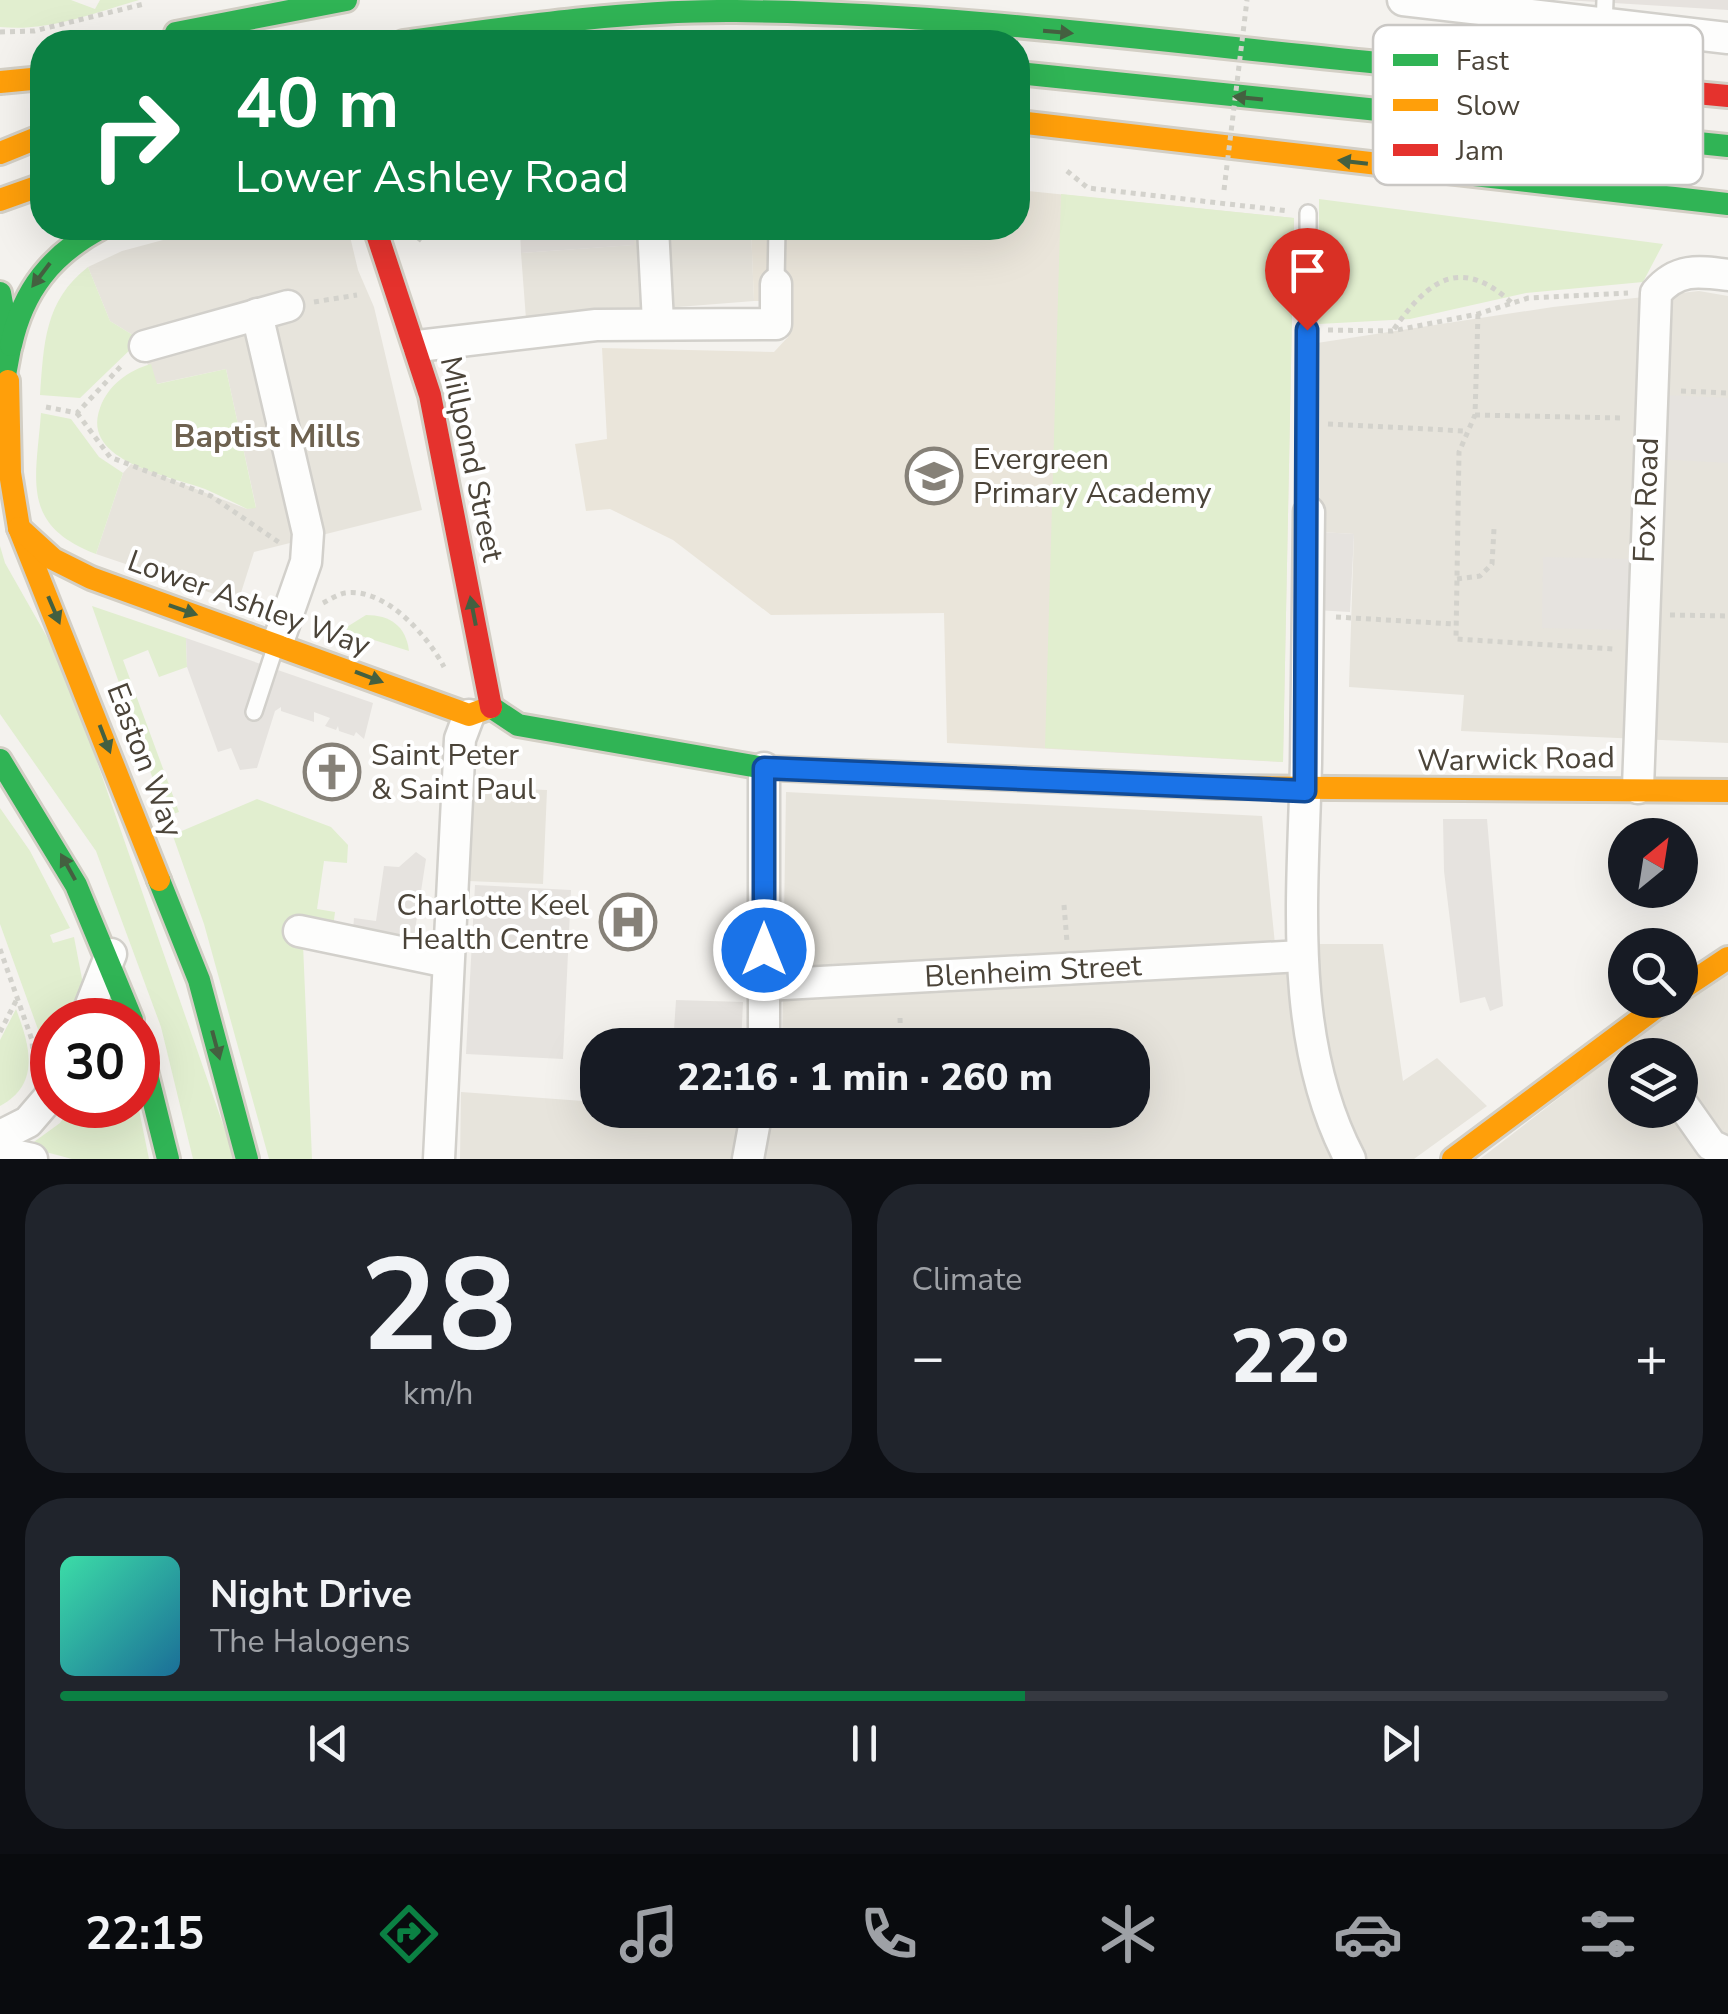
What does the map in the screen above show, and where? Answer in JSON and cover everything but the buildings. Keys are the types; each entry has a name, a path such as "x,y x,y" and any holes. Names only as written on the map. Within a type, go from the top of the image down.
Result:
{"main road":[{"path":"201,30 346,0"},
{"path":"1107,10 1373,56"},
{"path":"494,30 562,21 736,12 982,25 1373,60"},
{"path":"1030,74 1373,110"},
{"path":"0,82 30,79"},
{"path":"1703,93 1728,96"},
{"path":"1030,123 1373,163"},
{"path":"0,153 30,141"},
{"path":"1703,143 1728,146"},
{"path":"1563,185 1728,204"},
{"path":"0,200 30,189"},
{"path":"11,345 19,309 38,276 66,247 79,240"},
{"name":"Millpond Street","path":"379,240 418,346 480,711"},
{"path":"0,293 11,345"},
{"name":"Easton Way","path":"11,345 4,391 19,528 199,980 247,1159"},
{"name":"Lower Ashley Way","path":"19,528 36,547 73,571 278,642 438,704 480,711 518,725 764,768"},
{"path":"0,760 68,866 111,954 125,998"},
{"name":"Warwick Road","path":"764,768 1305,791 1638,788 1728,792"},
{"path":"1698,978 1728,958"},
{"path":"1452,1159 1641,1018"},
{"path":"160,1127 168,1159"}],"street":[{"path":"182,30 256,0"},
{"path":"1403,0 1604,13 1664,25"},
{"path":"1703,33 1728,38"},
{"path":"654,240 658,322"},
{"path":"1656,293 1667,280 1691,270 1728,274"},
{"path":"418,346 545,329 658,322 776,324 776,284"},
{"name":"Fox Road","path":"1638,788 1656,293"},
{"path":"145,346 288,306"},
{"path":"257,314 308,533 306,562 278,642"},
{"path":"1309,512 1302,956 1312,1050 1332,1124 1350,1159"},
{"path":"439,1159 460,739 480,711"},
{"path":"764,768 764,1028"},
{"path":"299,931 448,962"},
{"path":"94,998 111,954"},
{"name":"Blenheim Street","path":"765,986 1302,956"},
{"path":"1627,1028 1634,1038"},
{"path":"0,1136 28,1122 30,1117"},
{"path":"1698,1127 1711,1145 1728,1154"},
{"path":"748,1159 753,1128"},
{"path":"0,1152 32,1159"}],"lane":[{"path":"1308,213 1309,512"},
{"path":"776,284 777,240"},
{"path":"254,712 278,642"}],"path":[{"path":"42,30 161,0"},
{"path":"1224,190 1247,0"},
{"path":"0,32 30,32"},
{"path":"1392,331 1414,300 1445,278 1465,276 1490,283 1512,303"},
{"path":"1307,330 1392,331 1478,314 1528,298 1656,293"},
{"path":"288,306 370,294"},
{"path":"1478,314 1475,415 1459,452 1456,639 1642,650"},
{"path":"77,413 145,346"},
{"path":"1475,415 1654,409 1728,393"},
{"path":"40,405 77,413 110,457 210,496 253,521 282,546"},
{"path":"1306,422 1465,431"},
{"path":"1457,578 1480,576 1492,564 1494,530"},
{"path":"289,608 307,614 346,593 375,598 412,624 436,651 446,671 438,704"},
{"path":"1642,615 1728,616"},
{"path":"1308,616 1456,624"},
{"path":"0,949 30,1035"},
{"path":"0,1032 17,999"},
{"path":"900,1018 900,1028"}],"shaded area":[{"path":"1565,0 1728,0 1728,10"},
{"name":"Evergreen Primary Academy","path":"1030,191 1294,218 1283,762 947,743 944,613 771,615 673,540 610,509 586,511 575,444 607,439 602,348 774,352 788,337 789,287 765,301 754,301 751,240 1030,240"},
{"path":"163,240 351,240 358,270 374,307 422,510 254,552 238,602 96,554 123,473 131,464 247,509 256,507 226,369 156,384 136,337 110,321 88,267 122,251"},
{"path":"520,240 634,240 634,245 521,253"},
{"path":"633,240 751,240 754,301 526,319 521,253 633,245"},
{"path":"1699,291 1728,296 1728,743 1461,731 1464,695 1349,687 1354,534 1320,532 1317,343 1553,307"},
{"path":"1663,395 1728,398 1728,463 1659,459"},
{"path":"1320,532 1354,534 1350,612 1315,610"},
{"path":"1543,557 1629,559 1627,630 1542,628"},
{"path":"186,638 373,703 364,739 356,732 354,736 339,731 338,726 336,730 325,726 330,718 314,712 314,722 281,711 281,707 275,711 257,768 240,770 231,748 218,752 187,667"},
{"path":"472,787 547,790 543,884 468,881"},
{"path":"786,792 1262,816 1275,944 1383,944 1403,1081 1437,1058 1487,1106 1414,1159 460,1159 461,1092 580,1101 580,1128 1150,1128 1150,1028 782,1028"},
{"path":"1443,819 1487,819 1503,1006 1490,1011 1485,997 1460,1003 1444,871"},
{"path":"416,852 426,859 413,943 353,930 354,918 376,921 384,866 399,867"},
{"path":"475,885 571,890 563,1059 466,1054"},
{"path":"1728,967 1728,1159 1480,1159 1608,1060 1608,1128 1698,1128 1698,1038 1636,1038 1662,1018 1698,1018 1698,990"},
{"path":"676,1000 743,1002 742,1028 674,1028"}],"green space":[{"path":"0,0 71,0 95,9 100,0 139,0 71,20 18,28 0,27"},
{"path":"1061,194 1294,218 1283,762 1045,748"},
{"path":"1319,199 1663,244 1643,282 1526,293 1410,319 1319,324"},
{"path":"88,267 110,321 136,337 136,344 80,398 40,395 45,341 55,309 73,280"},
{"path":"151,364 157,384 226,369 256,508 247,509 205,489 132,464 103,442 97,426 108,392 135,370"},
{"path":"41,413 71,419 99,457 123,473 96,554 55,529 44,514 36,479"},
{"path":"0,546 5,563 64,667 235,1159 193,1159 160,1024 160,998 150,998 96,851 0,714"},
{"path":"92,606 186,638 187,667 159,677 148,650 123,660 179,812 170,815 177,833 257,799 331,827 348,845 347,863 324,861 317,909 335,912 333,928 303,944 312,1159 269,1159 204,924"},
{"path":"366,615 395,624 409,651 342,630"},
{"path":"0,808 30,851 70,928 50,935 53,943 74,937 83,984 79,998 30,998 30,1007 0,924"},
{"path":"16,1009 29,1063 22,1087 0,1106 0,1040"},
{"path":"53,1128 143,1128 149,1159 72,1159 27,1147"}],"traffic: fast":[{"path":"191,30 346,0"},
{"path":"491,30 694,11 818,13 981,23 1373,62"},
{"path":"1030,74 1373,110"},
{"path":"1703,143 1728,146"},
{"path":"1561,185 1728,204"},
{"path":"11,345 23,307 42,276 81,240"},
{"path":"0,293 10,348 0,402"},
{"path":"491,707 518,725 764,768 1219,787"},
{"path":"0,760 76,885 123,998"},
{"path":"159,880 199,980 247,1159"},
{"path":"160,1127 168,1159"}],"traffic: slow":[{"path":"0,82 30,79"},
{"path":"1030,123 1373,163"},
{"path":"0,153 30,141"},
{"path":"0,200 30,189"},
{"path":"8,381 10,473 19,528 159,880"},
{"path":"19,528 53,559 91,578 469,715 491,707"},
{"path":"1219,787 1728,791"},
{"path":"1698,978 1728,958"},
{"path":"1453,1159 1642,1018"}],"traffic: jam":[{"path":"1703,94 1728,96"},
{"path":"379,240 430,395 491,707"}],"place":[{"name":"Evergreen Primary Academy","path":"934,476"},
{"name":"Saint Peter & Saint Paul","path":"332,772"},
{"name":"Charlotte Keel Health Centre","path":"628,922"}],"district":[{"name":"Baptist Mills","path":"267,436"}],"route":[{"path":"764,950 764,768 1305,791 1307,330"}]}
